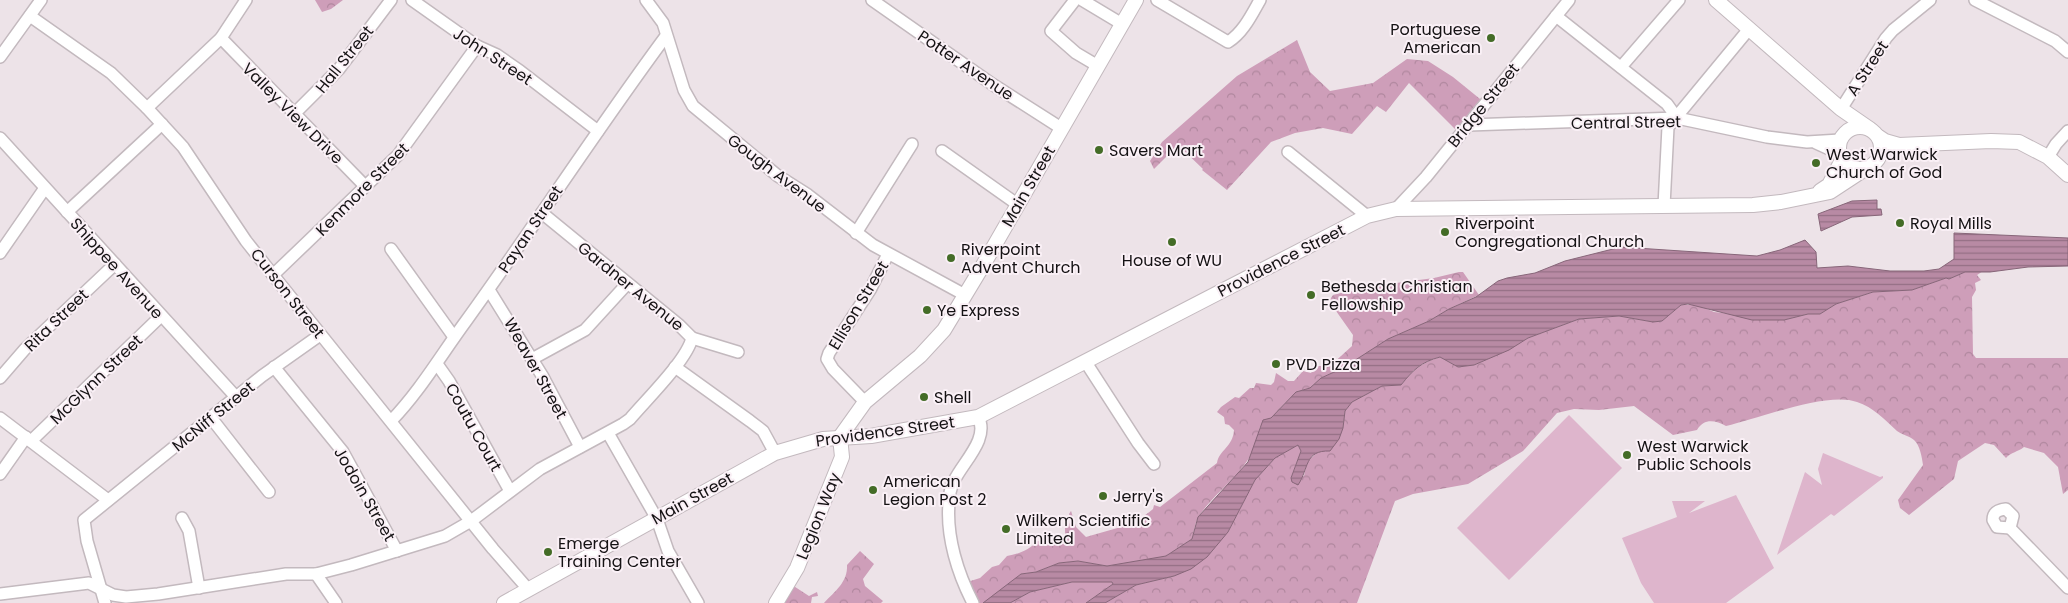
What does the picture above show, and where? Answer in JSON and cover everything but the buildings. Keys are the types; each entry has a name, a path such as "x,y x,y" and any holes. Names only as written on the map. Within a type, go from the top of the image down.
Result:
{"main road":[{"name":"Main Street","path":"865,402 920,356 944,330 1136,0"},
{"path":"1716,0 1841,109 1885,141 1900,145 2001,140 2022,143 2048,157 2068,174"},
{"path":"1816,195 1829,185 1842,147 1846,119 1841,109"},
{"path":"1842,147 1856,127 1874,133 1882,148 1879,160"},
{"path":"1842,147 1852,168 1865,169 1875,164 1900,145"},
{"name":"Providence Street","path":"775,452 801,444 840,437 871,436 978,417 1085,360 1367,216 1396,209 1754,205 1781,202 1830,192 1865,169"},
{"path":"840,437 865,402"},
{"name":"Legion Way","path":"775,601 797,568 842,457 840,437"},
{"name":"Main Street","path":"510,602 528,589 775,452"}],"street":[{"path":"0,58 41,0"},
{"path":"147,108 220,38 246,0"},
{"name":"Hall Street","path":"294,114 339,70 391,0"},
{"name":"John Street","path":"412,0 477,46 497,55 598,131"},
{"name":"Gough Avenue","path":"646,0 663,23 686,96 693,106 778,176 808,195 856,233 888,254 965,295"},
{"name":"Potter Avenue","path":"872,0 992,84 1061,128"},
{"path":"1075,0 1051,31 1076,53 1098,66"},
{"path":"1082,0 1122,24"},
{"path":"1157,0 1228,42 1233,39 1247,22 1260,0"},
{"name":"Bridge Street","path":"1396,209 1426,177 1569,0"},
{"path":"1621,67 1679,0"},
{"name":"A Street","path":"1841,109 1886,38 1930,0"},
{"path":"1975,0 2055,41 2068,52"},
{"name":"Curson Street","path":"30,16 112,73 183,147 246,241 305,312 320,335 528,589"},
{"path":"1556,16 1666,104 1677,118"},
{"path":"1664,206 1668,127 1749,29"},
{"name":"Payan Street","path":"391,420 408,403 437,364 666,36"},
{"name":"Valley View Drive","path":"220,38 365,186"},
{"name":"Kenmore Street","path":"273,275 398,155 477,46"},
{"name":"Central Street","path":"1469,125 1677,118 1767,137 1842,147"},
{"path":"67,212 162,124"},
{"path":"2048,157 2056,144 2068,131"},
{"name":"Shippee Avenue","path":"0,138 236,397"},
{"path":"856,233 912,144"},
{"path":"942,151 1017,204"},
{"path":"1288,152 1367,216"},
{"path":"0,253 45,188"},
{"name":"Gardner Avenue","path":"0,594 89,583 113,595 126,597 286,574 316,574 445,536 471,521 540,469 608,433 630,418 675,367 691,344 692,338 679,324 627,284 542,213"},
{"path":"391,250 454,338"},
{"name":"Ellison Street","path":"865,402 833,369 827,359 870,290 888,254"},
{"name":"Rita Street","path":"0,378 25,349 115,264"},
{"path":"532,359 585,330 627,284"},
{"name":"Weaver Street","path":"489,290 532,359 580,448"},
{"name":"McGlynn Street","path":"0,474 28,439 161,316"},
{"name":"McNiff Street","path":"102,589 87,541 84,520 274,367 320,335"},
{"path":"692,338 738,352"},
{"path":"1085,360 1154,464"},
{"name":"Coutu Court","path":"437,364 510,491"},
{"name":"Jodoin Street","path":"274,367 343,452 397,551"},
{"path":"675,367 763,431 775,452"},
{"path":"972,602 956,562 948,504 952,483 981,438 982,424 978,417"},
{"path":"0,418 108,500"},
{"path":"212,418 269,492"},
{"path":"608,433 656,518 668,551 698,603"},
{"path":"182,518 189,531 199,588"},
{"path":"2010,528 2068,588"},
{"path":"316,574 336,603"},
{"path":"102,589 105,603"}],"green space":[{"path":"315,0 343,0 331,9 322,12"},
{"path":"1297,40 1310,72 1330,91 1373,83 1407,59 1428,61 1453,77 1485,103 1460,134 1409,83 1386,112 1377,106 1352,134 1323,128 1295,133 1271,142 1227,190 1202,170 1178,145 1154,169 1150,161 1162,142 1237,76"},
{"path":"1983,271 1977,275 1981,280 1975,283 1976,290 1972,297 1973,354 1976,358 2068,358 2068,490 2063,494 2058,467 2044,453 2024,447 2006,458 1994,445 1985,443 1958,461 1954,479 1909,515 1900,508 1898,500 1923,465 1918,445 1912,439 1897,431 1879,414 1857,402 1828,400 1811,403 1726,426 1710,421 1703,423 1697,430 1673,435 1634,406 1599,410 1574,409 1557,413 1523,451 1468,484 1413,494 1395,501 1357,603 1105,603 1136,585 1174,576 1228,532 1255,480 1275,458 1298,445 1301,451 1291,478 1304,476 1307,462 1343,428 1345,411 1352,402 1382,386 1401,385 1409,375 1433,359 1440,357 1458,367 1474,365 1508,350 1528,338 1579,319 1619,316 1653,322 1662,321 1681,305 1698,305 1714,312 1784,320 1808,314 1820,314 1836,304 1873,292 1912,290 1965,272"},
{"path":"1463,272 1479,295 1429,321 1388,339 1343,368 1321,378 1310,388 1296,392 1260,427 1257,442 1251,454 1236,476 1207,505 1199,516 1192,539 1166,556 1156,559 1107,566 1078,561 1059,563 1036,572 1021,574 983,603 968,603 961,584 980,578 992,567 999,565 1007,556 1024,551 1037,541 1044,542 1050,539 1053,541 1061,539 1065,536 1065,528 1069,525 1071,519 1069,514 1071,511 1076,527 1086,537 1121,527 1146,515 1153,509 1154,505 1160,507 1217,463 1220,455 1229,444 1234,430 1225,424 1224,417 1217,412 1221,407 1235,397 1239,398 1250,388 1254,388 1256,383 1271,385 1274,382 1276,373 1288,381 1294,381 1303,371 1311,373 1316,366 1330,366 1352,346 1353,335 1329,301 1333,295 1349,291 1364,293 1381,285 1434,278"},
{"path":"860,551 874,564 863,579 865,586 883,601 881,603 824,603 840,586 847,571 847,565"},
{"path":"1072,582 1112,582 1113,584 1086,603 1010,603 1030,592"},
{"path":"789,583 809,596 817,592 818,596 812,597 811,603 776,603"}],"shaded area":[{"path":"1877,200 1877,209 1881,209 1882,215 1852,217 1821,231 1818,214 1852,201"},
{"path":"1954,233 2068,238 2068,266 1965,272 1912,290 1873,292 1836,304 1820,314 1808,314 1784,320 1752,320 1688,304 1681,305 1662,321 1653,322 1619,316 1579,319 1528,338 1509,350 1474,365 1458,367 1440,357 1433,359 1418,367 1401,385 1382,386 1352,402 1345,411 1343,428 1339,439 1330,451 1311,457 1298,485 1292,482 1291,478 1301,451 1298,445 1275,458 1255,480 1228,532 1207,557 1191,569 1174,576 1136,585 1105,603 1086,603 1113,584 1112,582 1072,582 1030,592 1010,603 983,603 1021,574 1036,572 1059,563 1078,561 1107,566 1166,556 1192,539 1198,517 1248,462 1263,420 1271,418 1296,392 1310,388 1321,378 1343,368 1388,339 1476,297 1498,281 1535,273 1565,261 1621,247 1757,256 1780,250 1805,240 1816,252 1817,268 1848,266 1890,271 1924,271 1939,269 1954,259"},
{"path":"1569,415 1622,468 1509,580 1457,528"},
{"path":"1823,453 1880,477 1883,476 1883,478 1834,516 1831,514 1777,555 1805,472 1822,485 1818,469"},
{"path":"1736,495 1774,568 1726,603 1654,603 1641,583 1622,538 1677,517 1672,501 1705,501 1689,513"}],"place":[{"name":"Portuguese American","path":"1491,38"},
{"name":"Savers Mart","path":"1099,150"},
{"name":"West Warwick Church of God","path":"1816,163"},
{"name":"Royal Mills","path":"1900,223"},
{"name":"Riverpoint Congregational Church","path":"1445,232"},
{"name":"House of WU","path":"1172,242"},
{"name":"Riverpoint Advent Church","path":"951,258"},
{"name":"Bethesda Christian Fellowship","path":"1311,295"},
{"name":"Ye Express","path":"927,310"},
{"name":"PVD Pizza","path":"1276,364"},
{"name":"Shell","path":"924,397"},
{"name":"West Warwick Public Schools","path":"1627,455"},
{"name":"American Legion Post 2","path":"873,490"},
{"name":"Jerry's","path":"1103,496"},
{"name":"Wilkem Scientific Limited","path":"1006,529"},
{"name":"Emerge Training Center","path":"548,552"}]}
